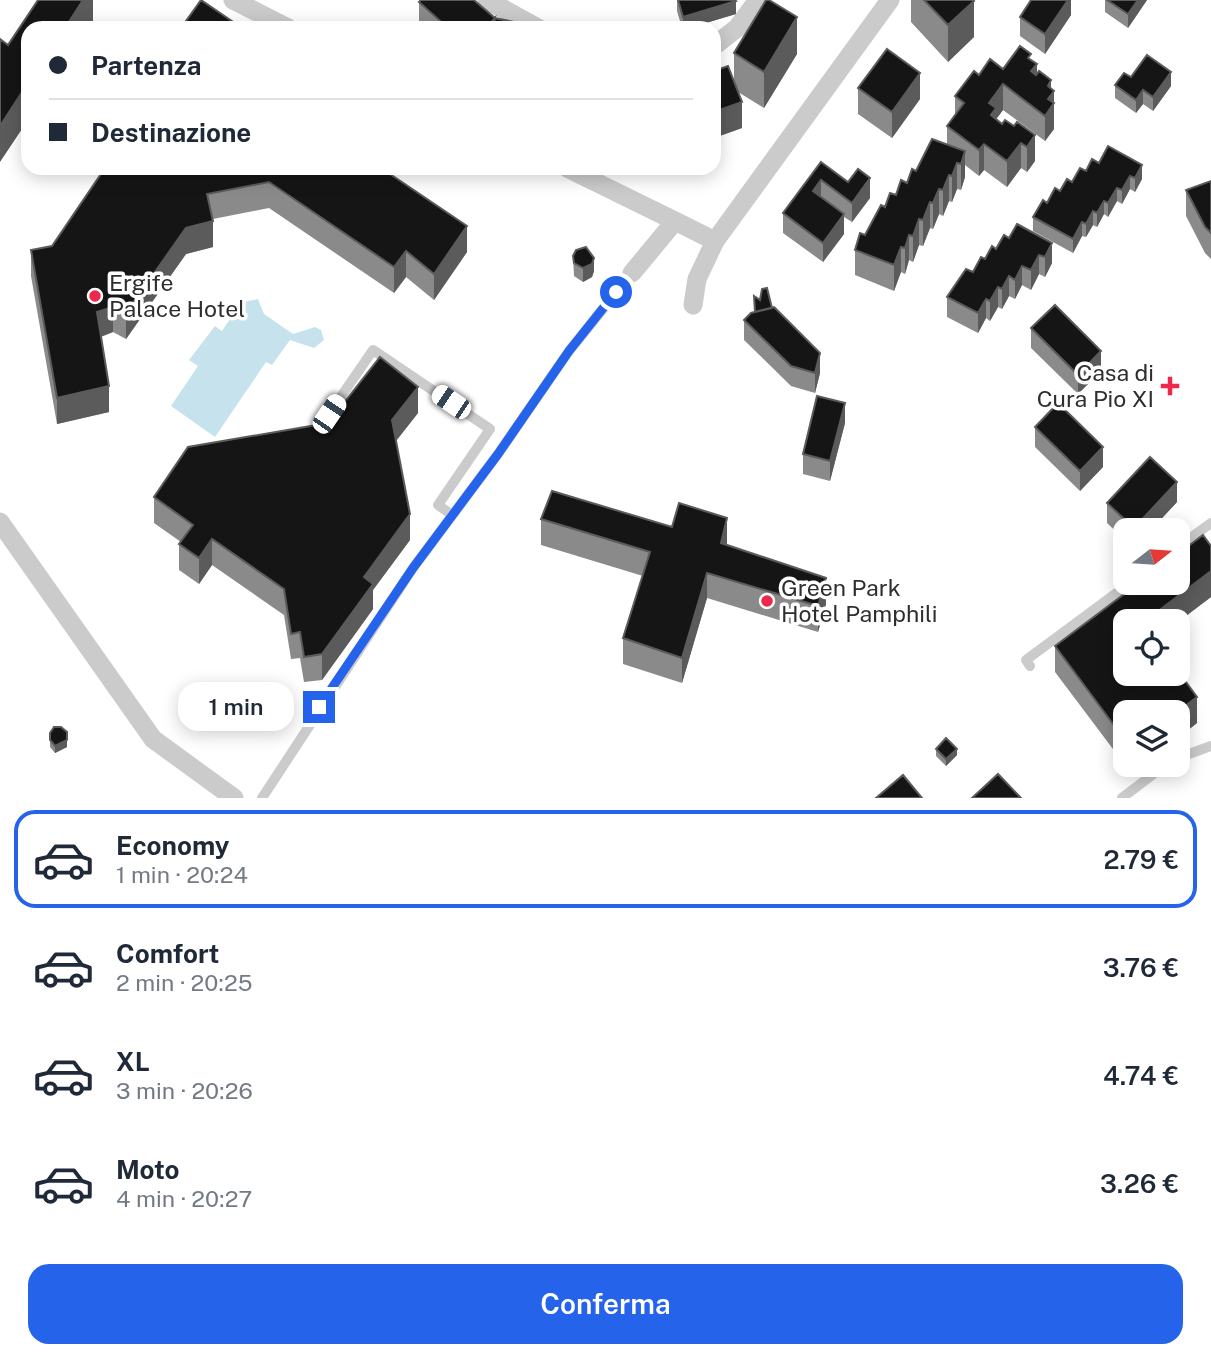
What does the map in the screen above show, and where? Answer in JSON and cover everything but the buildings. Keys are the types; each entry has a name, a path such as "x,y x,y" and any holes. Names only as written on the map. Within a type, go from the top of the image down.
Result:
{"street":[{"path":"233,0 274,21"},
{"path":"487,0 525,21"},
{"path":"721,41 737,28 758,0"},
{"path":"693,305 697,279 715,242 890,0"},
{"path":"581,175 715,242"},
{"path":"632,273 675,221"},
{"path":"0,522 153,739 234,798"}],"lane":[{"path":"262,798 413,568 569,351 632,273"},
{"path":"329,414 373,350 490,429 438,505 452,515"},
{"path":"1190,538 1211,523"},
{"path":"1030,666 1026,660 1114,595"},
{"path":"1190,754 1211,746"},
{"path":"1122,798 1149,777"}],"water":[{"path":"258,299 264,314 293,334 315,327 321,330 324,340 314,348 290,340 272,365 266,362 215,437 171,406 198,366 189,360 215,326 222,331 234,313 232,304"}],"place":[{"name":"Ergife Palace Hotel","path":"95,296"},
{"name":"Casa di Cura Pio XI","path":"1170,386"},
{"name":"Green Park Hotel Pamphili","path":"767,601"}],"route":[{"path":"319,707 413,568 498,454 569,351 616,292"}]}
